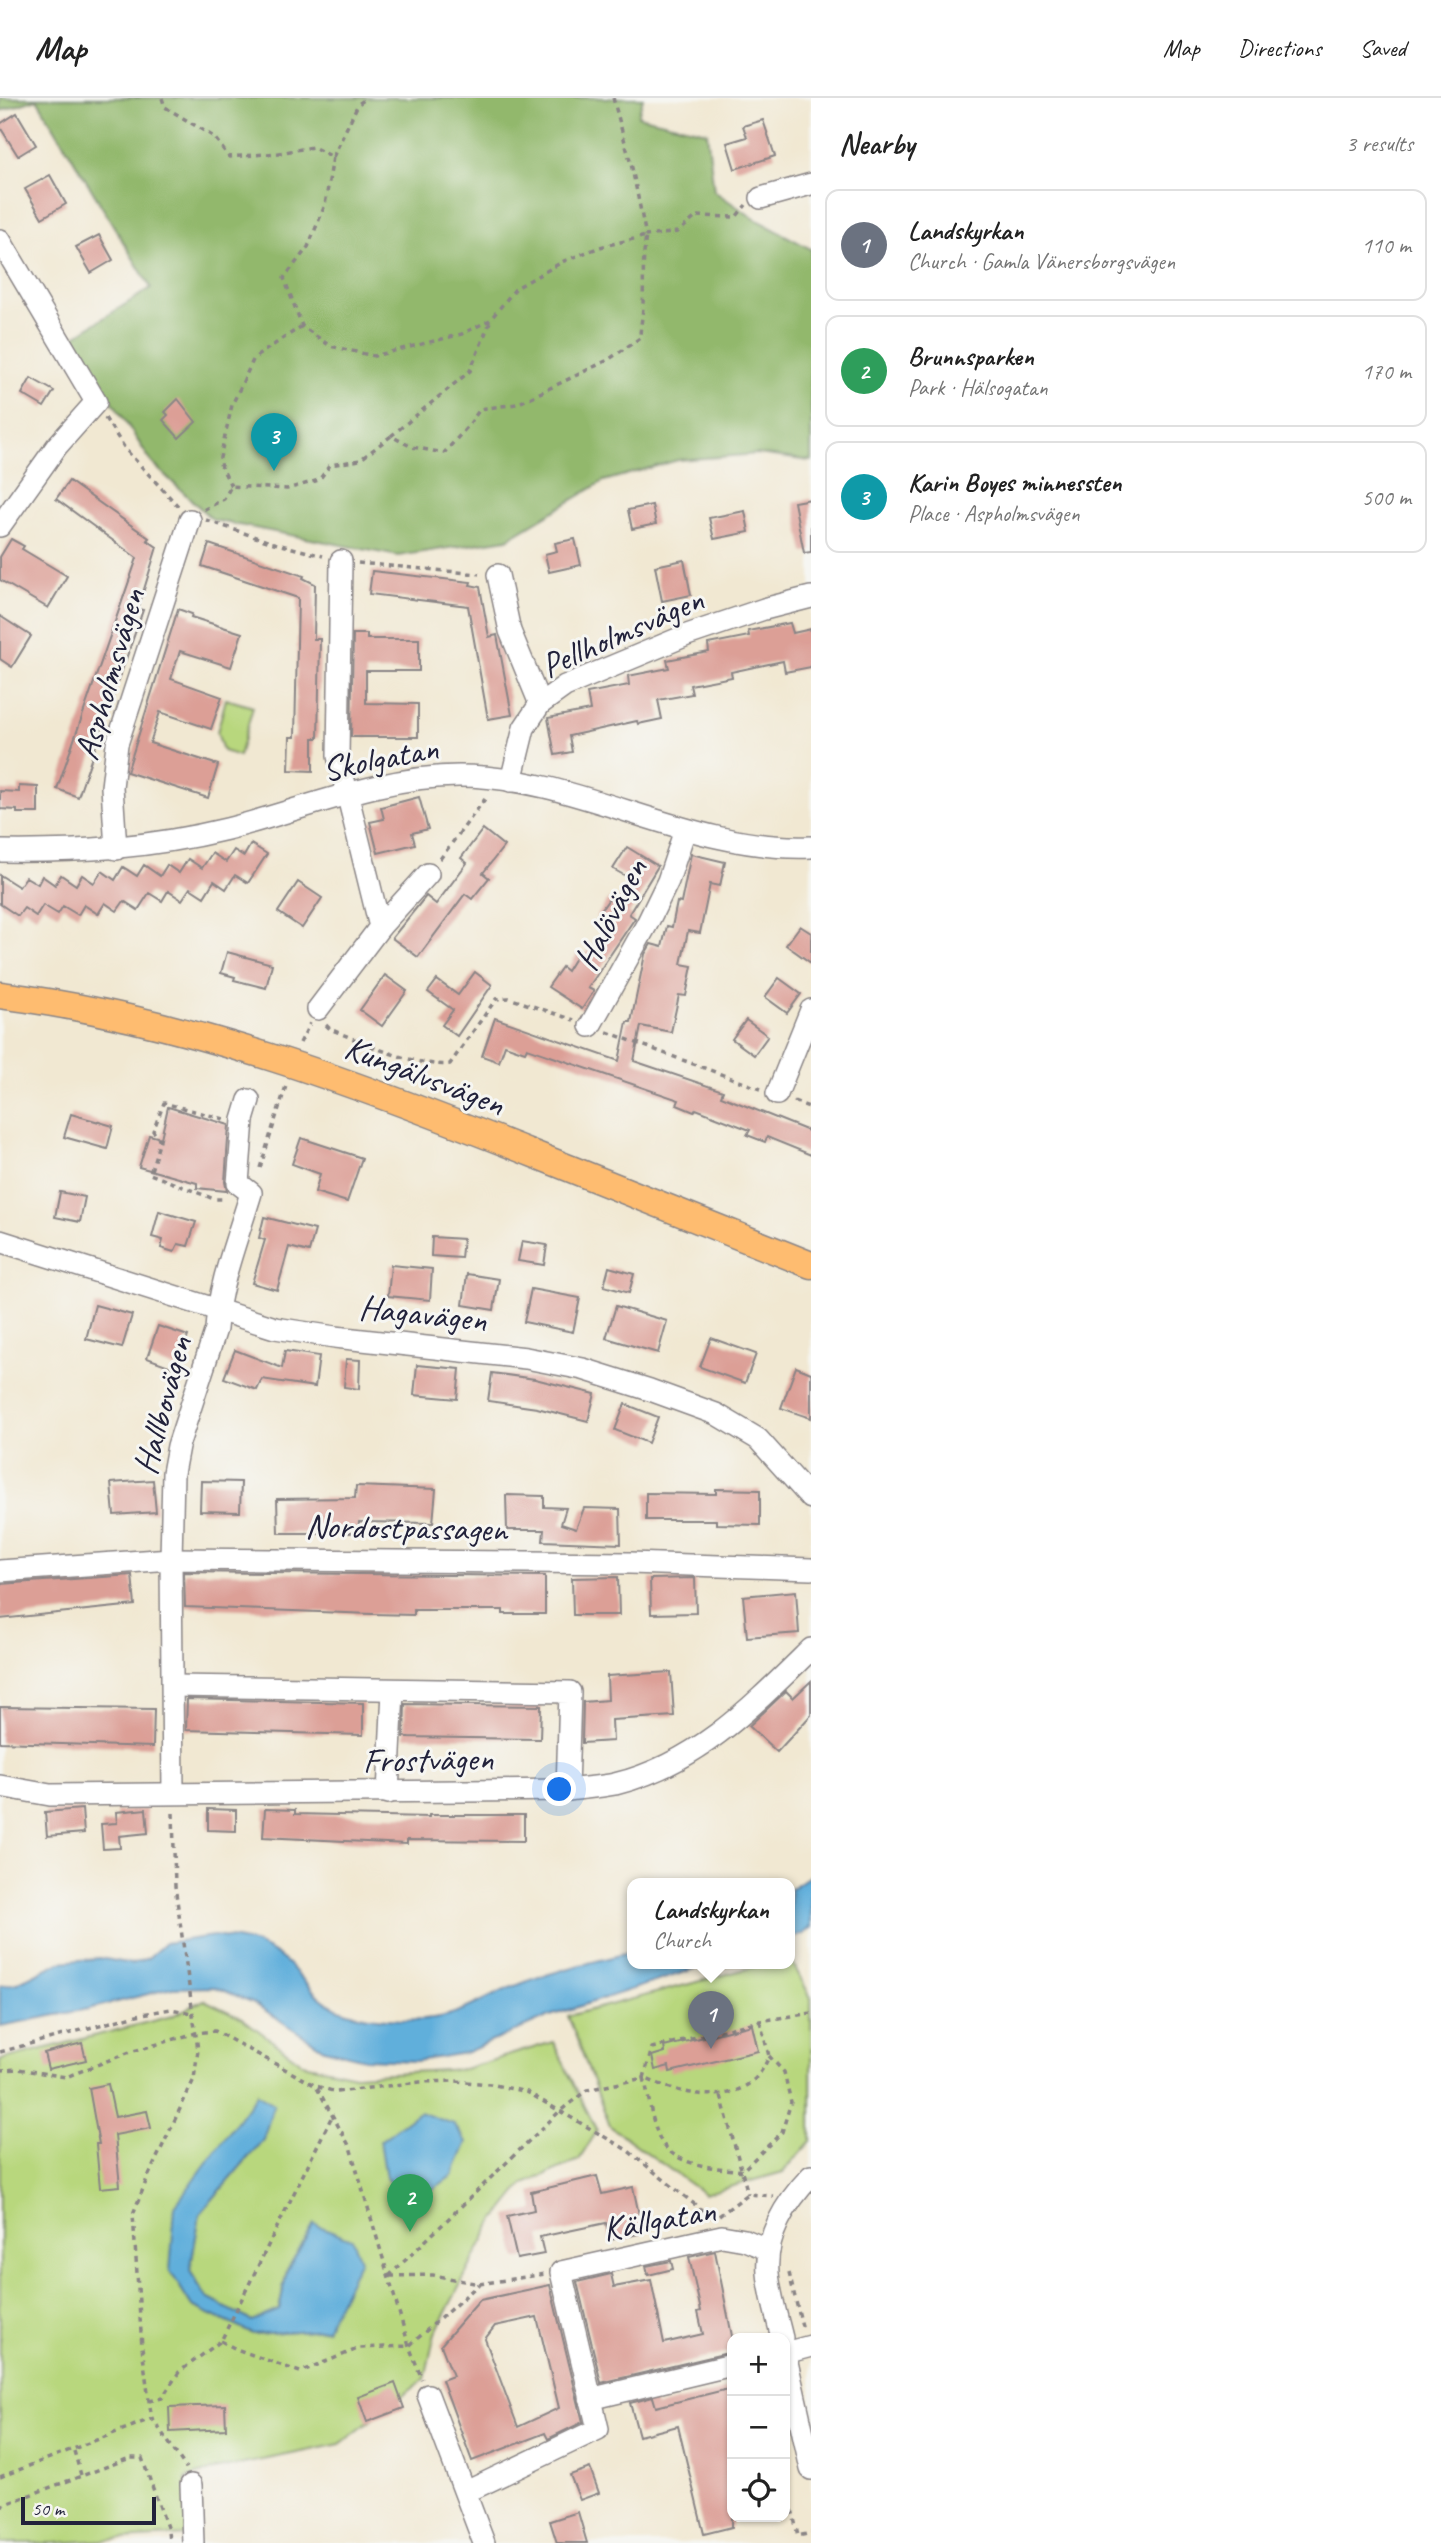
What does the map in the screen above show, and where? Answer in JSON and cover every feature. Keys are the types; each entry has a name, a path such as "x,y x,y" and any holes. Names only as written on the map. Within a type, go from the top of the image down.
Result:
{"main road":[{"name":"Kungälvsvägen","path":"0,995 146,1023 248,1049 430,1112 811,1265"}],"street":[{"path":"761,198 811,184"},
{"path":"0,240 96,402 57,446 0,526"},
{"name":"Aspholmsvägen","path":"116,849 112,787 117,744 194,517"},
{"path":"341,561 338,756 380,927"},
{"path":"498,575 510,631 540,704"},
{"name":"Pellholmsvägen","path":"511,781 524,728 540,704 565,687 629,658 751,614 811,597"},
{"name":"Skolgatan","path":"0,850 116,849 225,829 425,777 490,777 547,788 685,830 743,843 811,847"},
{"name":"Halövägen","path":"590,1026 668,881 685,830"},
{"path":"320,1015 380,927 428,874"},
{"path":"777,1094 811,1010"},
{"name":"Hallbovägen","path":"173,1793 171,1494 178,1446 216,1329 245,1188 246,1110"},
{"name":"Hagavägen","path":"0,1241 275,1328 526,1358 583,1369 650,1390 716,1414 758,1439 811,1498"},
{"name":"Nordostpassagen","path":"0,1572 170,1559 630,1563 811,1569"},
{"name":"Frostvägen","path":"0,1786 50,1795 567,1790 613,1784 642,1776 689,1754 745,1714 811,1649"},
{"path":"173,1686 570,1692 567,1790"},
{"path":"388,1793 393,1691"},
{"path":"781,2333 768,2274 769,2250 783,2211 811,2176"},
{"name":"Källgatan","path":"561,2272 718,2228 769,2250"},
{"path":"466,2492 598,2429 561,2272"},
{"path":"790,2352 809,2347"},
{"path":"590,2399 727,2366"},
{"path":"790,2375 811,2469"},
{"path":"428,2395 484,2543"},
{"path":"191,2485 193,2543"}],"path":[{"path":"162,98 165,107 214,136 229,157 279,153 313,146 333,157"},
{"path":"367,98 358,104 333,157 325,205 308,247 284,278 302,326 330,346 374,356 462,334 490,320"},
{"path":"391,436 412,447 444,453 480,409 517,404 608,360 639,338 643,307 642,258 646,236 632,168 613,98"},
{"path":"231,485 287,489 319,481 330,465 360,460 470,371 490,320 516,288 564,261 600,247 646,236 678,232 697,216 736,217 746,204 761,198"},
{"path":"231,485 219,462 232,405 254,358 302,326"},
{"path":"96,402 126,450 163,493 194,517 270,542 341,561 498,575"},
{"path":"194,517 224,499 231,485"},
{"path":"428,874 485,800 489,793 490,777"},
{"path":"320,1015 330,1029 428,1064 439,1065 450,1064 496,999 509,998 811,1108"},
{"path":"246,1110 232,1121 164,1103 153,1131 160,1140 150,1174 224,1200 245,1188 286,1086"},
{"path":"173,1793 175,1886 198,2050 194,2079 133,2214 139,2308 152,2418 186,2469 191,2485"},
{"path":"0,2052 137,2015 171,2009 192,2013"},
{"path":"742,2171 689,2163 671,2152 659,2138 644,2078 652,2048 760,2021 811,2013"},
{"path":"742,2171 782,2132 792,2102 784,2072 769,2056 760,2021"},
{"path":"0,2070 18,2069 66,2077 131,2052 196,2033 215,2031 316,2086 337,2092 420,2082 455,2081 490,2084 527,2092 627,2150 718,2228 730,2206 748,2194 770,2195 789,2202"},
{"path":"389,2276 587,2090 644,2078 668,2089 721,2096 750,2084 765,2066 769,2056"},
{"path":"316,2086 350,2147 409,2346 428,2395"},
{"path":"721,2096 748,2194"},
{"path":"149,2401 162,2398 179,2372 221,2341 332,2113"},
{"path":"788,2270 809,2347"},
{"path":"389,2276 433,2275 479,2284 561,2272"},
{"path":"221,2341 300,2372 360,2348 409,2346 479,2284"},
{"path":"0,2477 152,2418"},
{"path":"74,2450 82,2475"},
{"path":"0,2507 130,2458 142,2458 168,2530 169,2543"},
{"path":"790,2500 798,2536 811,2533"}],"green space":[{"path":"0,98 643,98 638,116 707,132 714,191 755,219 811,249 811,461 758,454 678,460 604,481 507,539 398,556 213,520 152,463 72,338 151,288 37,99 0,111"},
{"path":"226,699 253,707 239,756 223,751 217,732"},
{"path":"795,1968 811,1998 811,2141 783,2172 704,2194 610,2126 568,2016 746,1969"},
{"path":"204,2000 242,2018 303,2064 355,2075 464,2069 553,2042 597,2131 579,2160 524,2184 492,2224 435,2333 425,2379 340,2444 186,2478 186,2535 55,2543 0,2543 0,2060 172,2016","holes":["257,2094 263,2140 200,2214 190,2271 207,2298 252,2321 279,2310 287,2270 326,2329 253,2334 192,2306 170,2271"]}],"water":[{"path":"811,1875 811,1927 795,1936 795,1886"},
{"path":"213,1936 243,1940 277,1955 333,2006 368,2017 400,2020 445,2016 529,1981 627,1953 627,1969 694,1969 550,2016 465,2053 417,2061 365,2059 324,2049 252,2002 215,1987 172,1988 88,2009 0,2026 0,1986 17,1983 60,1962 100,1958 132,1964 148,1958 165,1943"},
{"path":"257,2094 274,2104 263,2140 200,2214 190,2271 207,2298 252,2321 279,2310 287,2270 314,2224 352,2239 360,2260 326,2329 253,2334 192,2306 170,2271 175,2206"},
{"path":"419,2112 454,2124 467,2142 453,2175 409,2206 386,2178 380,2141"}],"building":[{"path":"17,113 36,145 18,156 0,127 0,124"},
{"path":"763,120 775,156 735,169 727,143 747,137 743,126"},
{"path":"50,175 66,204 42,218 25,189"},
{"path":"99,235 113,260 91,273 76,247"},
{"path":"31,378 54,391 44,407 22,394"},
{"path":"178,399 196,422 179,438 163,420 168,415 165,412"},
{"path":"69,481 149,538 147,540 157,547 138,609 143,610 78,797 57,789 137,558 56,499"},
{"path":"811,499 811,552 804,553 794,502"},
{"path":"652,505 656,524 632,529 628,510"},
{"path":"745,511 749,532 714,539 709,518"},
{"path":"11,539 24,546 22,549 67,576 48,608 0,580 0,557"},
{"path":"575,539 581,565 549,572 545,554 557,551 555,543"},
{"path":"209,544 304,576 303,578 315,584 314,639 320,639 318,738 313,738 313,771 289,770 290,737 295,737 298,598 202,566"},
{"path":"684,560 691,595 662,601 655,566"},
{"path":"372,571 471,582 470,585 480,587 489,637 497,635 512,715 488,719 468,606 369,594"},
{"path":"178,609 192,614 191,617 242,633 231,667 180,651 171,679 222,697 211,729 160,712 150,743 218,765 208,798 127,772"},
{"path":"0,616 31,636 12,667 0,659"},
{"path":"790,623 793,633 811,629 811,667 785,672 783,661 731,672 732,677 690,685 692,694 658,700 662,719 638,724 637,721 569,736 572,752 555,755 548,718 590,710 587,693 629,685 628,676 669,668 667,660 709,652 708,644 749,636 748,631"},
{"path":"353,634 367,634 367,639 419,639 419,671 366,671 366,703 418,704 418,737 351,737"},
{"path":"19,786 38,787 38,813 17,813 17,810 0,809 0,791 19,792"},
{"path":"419,797 428,829 412,833 415,844 378,853 370,822 384,819 381,807"},
{"path":"483,829 504,846 483,873 489,878 472,899 465,894 418,957 392,938 426,896 436,904 467,863 461,858"},
{"path":"251,844 267,854 248,883 235,875 226,889 214,881 204,897 190,888 182,900 168,891 162,901 149,893 138,910 124,901 117,911 105,903 98,914 84,905 78,915 63,906 58,914 43,905 36,916 24,908 18,916 0,904 0,875 19,887 26,877 38,884 42,876 55,885 61,875 76,885 82,875 94,883 102,871 115,880 123,867 137,876 144,865 160,876 167,865 179,873 188,859 202,868 212,853 226,862 234,850 244,856"},
{"path":"627,847 658,866 629,914 635,918 588,988 594,991 582,1009 548,987 562,967 567,971 578,953 584,957 608,925 596,917 609,899 616,904 631,879 613,869"},
{"path":"691,854 725,862 720,886 710,884 700,933 688,931 681,964 692,966 686,996 679,995 671,1032 641,1026 634,1061 723,1091 721,1096 811,1132 811,1155 767,1137 765,1142 747,1135 750,1130 696,1109 694,1112 677,1105 679,1100 527,1048 525,1052 505,1045 499,1062 482,1056 495,1018 619,1061 627,1022 631,1022 645,954 651,944 662,947 667,926 672,927 677,902 681,903"},
{"path":"298,882 322,898 302,928 278,912"},
{"path":"800,926 811,933 811,963 786,945"},
{"path":"227,952 272,964 266,988 234,980 235,977 221,973"},
{"path":"475,972 492,985 457,1036 442,1025 453,1010 428,992 437,980 458,995"},
{"path":"385,975 407,991 382,1026 360,1010"},
{"path":"779,978 801,994 787,1013 765,997"},
{"path":"746,1020 768,1036 754,1055 732,1039"},
{"path":"168,1107 229,1125 225,1182 227,1191 197,1188 197,1183 139,1167 149,1135 161,1138"},
{"path":"71,1114 113,1126 107,1149 64,1137"},
{"path":"301,1138 362,1158 347,1202 315,1192 320,1174 292,1164"},
{"path":"60,1192 85,1197 80,1222 55,1217"},
{"path":"159,1211 196,1222 188,1246 178,1244 174,1252 161,1248 163,1240 152,1237"},
{"path":"264,1217 315,1230 309,1252 289,1247 277,1290 252,1283 265,1240 259,1238"},
{"path":"432,1237 463,1239 461,1258 431,1256"},
{"path":"522,1241 547,1245 544,1265 518,1261"},
{"path":"391,1265 432,1269 430,1300 388,1296"},
{"path":"609,1267 634,1274 629,1293 604,1286"},
{"path":"467,1274 499,1279 494,1310 463,1305"},
{"path":"531,1289 580,1298 573,1332 524,1322"},
{"path":"95,1305 132,1315 122,1348 86,1339"},
{"path":"616,1306 667,1321 658,1353 606,1338"},
{"path":"158,1326 188,1336 177,1369 147,1358"},
{"path":"711,1338 756,1354 745,1383 700,1367"},
{"path":"235,1350 282,1368 285,1351 319,1356 315,1387 262,1379 257,1390 224,1378"},
{"path":"346,1359 360,1360 359,1389 344,1387"},
{"path":"417,1365 460,1369 457,1399 414,1395"},
{"path":"796,1367 811,1373 811,1418 781,1408"},
{"path":"492,1373 535,1379 595,1394 588,1421 537,1408 488,1401"},
{"path":"625,1404 658,1417 648,1443 615,1430"},
{"path":"153,1480 156,1512 114,1515 111,1483"},
{"path":"201,1481 241,1482 240,1512 200,1511"},
{"path":"356,1486 436,1489 433,1523 359,1522 358,1533 278,1533 277,1499 355,1498"},
{"path":"716,1489 760,1490 760,1525 716,1524 716,1520 646,1520 646,1493 716,1494"},
{"path":"506,1495 544,1496 544,1507 566,1508 561,1524 576,1529 584,1508 620,1509 621,1544 543,1541 544,1530 507,1530"},
{"path":"184,1572 545,1576 545,1614 503,1614 503,1610 414,1610 414,1615 185,1607"},
{"path":"132,1575 135,1605 0,1619 0,1584"},
{"path":"618,1577 619,1615 573,1615 572,1578"},
{"path":"695,1578 696,1613 651,1614 650,1579"},
{"path":"796,1591 799,1633 747,1637 743,1596"},
{"path":"671,1672 674,1716 612,1720 613,1741 582,1743 583,1702 608,1700 607,1676"},
{"path":"811,1681 811,1715 777,1752 749,1726 786,1691 793,1698"},
{"path":"187,1699 363,1703 363,1735 186,1730"},
{"path":"405,1704 541,1706 540,1739 404,1737"},
{"path":"0,1707 154,1709 153,1747 0,1742"},
{"path":"82,1809 84,1833 47,1836 45,1812"},
{"path":"146,1809 148,1833 119,1836 120,1848 103,1849 101,1824 117,1823 116,1812"},
{"path":"208,1809 236,1810 236,1831 208,1830"},
{"path":"265,1809 295,1810 295,1814 429,1817 524,1815 524,1841 407,1840 407,1844 263,1837"},
{"path":"752,2025 758,2051 670,2072 669,2066 655,2070 652,2056 665,2052 664,2047"},
{"path":"82,2043 86,2060 48,2069 44,2053"},
{"path":"108,2084 115,2117 147,2111 151,2128 115,2135 120,2186 100,2188 96,2144 99,2144 89,2088"},
{"path":"597,2176 602,2194 633,2187 643,2233 610,2240 606,2223 540,2237 544,2254 517,2259 507,2216 534,2210 531,2192"},
{"path":"715,2251 731,2333 727,2333 727,2353 601,2383 577,2282 611,2274 614,2287 651,2280 664,2343 703,2334 698,2312 701,2311 689,2257"},
{"path":"671,2261 673,2269 648,2275 646,2266"},
{"path":"550,2285 583,2422 548,2439 545,2433 472,2461 442,2380 453,2376 441,2345 480,2300","holes":["537,2317 559,2408 518,2427 485,2339 495,2326"]},
{"path":"395,2383 404,2408 367,2422 358,2397"},
{"path":"727,2389 727,2522 732,2522 732,2527 704,2534 678,2426 639,2436 630,2403 653,2397 656,2407"},
{"path":"225,2405 226,2429 170,2432 169,2407"},
{"path":"590,2468 599,2493 580,2500 570,2475"},
{"path":"578,2512 587,2543 557,2543 550,2521"}],"place":[{"name":"Karin Boyes minnessten","path":"274,471"},
{"name":"Landskyrkan","path":"711,2049"},
{"name":"Brunnsparken","path":"410,2232"}]}
